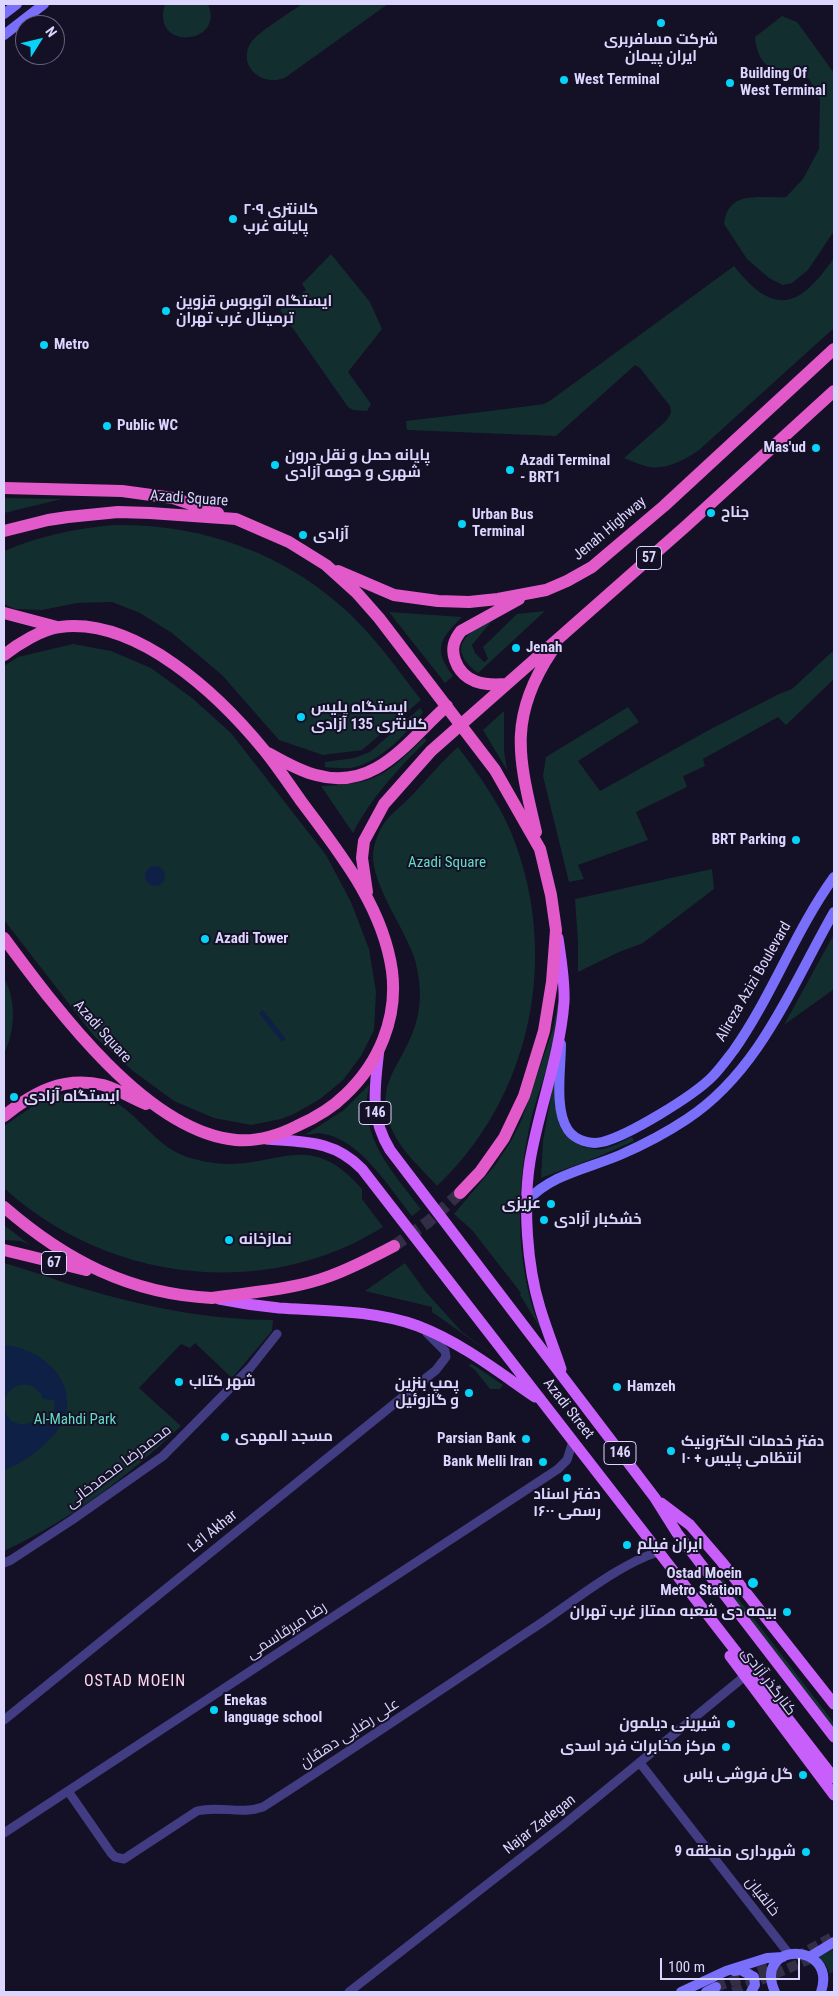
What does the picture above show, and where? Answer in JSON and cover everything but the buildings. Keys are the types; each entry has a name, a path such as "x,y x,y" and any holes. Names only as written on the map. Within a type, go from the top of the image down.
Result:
{"highway":[{"name":"Jenah Highway","path":"326,566 394,595 438,601 469,602 528,594 561,584 592,567 664,506 834,349"},
{"name":"57","path":"461,724 562,636 834,391"},
{"path":"4,488 122,491 147,494 173,498 236,519"},
{"name":"Azadi Square","path":"4,531 48,520 118,512 150,513 236,519 289,542 326,566 357,593 380,618 499,776 540,849 551,894 556,930 552,982 546,1024 524,1096 504,1138 480,1172 460,1192"},
{"path":"506,684 489,685 468,679 458,667 453,647 461,631 528,594"},
{"path":"4,613 58,627"},
{"name":"Azadi Square","path":"4,654 24,642 58,627 74,627 114,633 159,654 182,669 222,704 265,751 331,842 367,896 384,939 392,971 391,1017 379,1049 357,1083 328,1110 285,1132 261,1139 237,1140 212,1136 167,1114 132,1087 78,1034 4,938"},
{"path":"540,849 521,769 522,712 538,672 562,636"},
{"path":"265,751 317,776 347,777 364,774 389,762 447,706"},
{"path":"367,896 362,858 364,841 375,817 430,751 461,724"},
{"path":"4,1116 38,1093 54,1086 87,1083 105,1086 167,1114"},
{"path":"4,1207 59,1250 104,1274 141,1287 212,1298 305,1283 329,1277 394,1246"},
{"name":"67","path":"4,1250 104,1274"}],"main road":[{"path":"4,14 17,4"},
{"path":"4,35 44,4"},
{"name":"Alireza Azizi Boulevard","path":"561,1030 561,1106 563,1120 568,1131 581,1141 601,1142 634,1128 671,1107 711,1078 733,1052 750,1026 810,914 834,877"},
{"path":"527,1201 542,1186 556,1179 642,1145 687,1119 723,1090 758,1047 834,912"},
{"path":"556,930 564,980 561,1030 530,1162 527,1201 528,1232 539,1306 565,1380"},
{"path":"774,981 790,991"},
{"name":"Azadi Street","path":"379,1049 374,1110 381,1136 404,1170 655,1498 677,1532 834,1737"},
{"path":"634,1128 642,1145"},
{"name":"Azadi Street","path":"261,1139 318,1144 334,1148 354,1160 834,1778"},
{"path":"212,1298 256,1306 352,1312 384,1317 419,1326 470,1352 543,1402"},
{"path":"655,1498 690,1525 721,1561 834,1704"},
{"name":"کنارگذر آزادی","path":"683,1584 705,1622 834,1795"},
{"path":"811,1956 834,1942"},
{"path":"682,1992 726,1971 767,1958 804,1953 811,1956 822,1967 824,1975 822,1991"},
{"path":"775,1992 771,1978 773,1970 786,1955"},
{"path":"726,1971 741,1970 754,1977 755,1985 751,1992"},
{"path":"822,1991 834,1978"},
{"path":"706,1992 716,1988"}],"street":[{"name":"La'l Akhar","path":"4,1720 439,1366 446,1357 445,1351 419,1326"},
{"name":"محمدرضا محمدخانی","path":"4,1562 11,1560 72,1520 163,1456 250,1368 277,1334"},
{"name":"رضا میرقاسمی","path":"4,1833 558,1469 567,1460 573,1441"},
{"name":"علی رضایی دهقان","path":"68,1791 111,1854 124,1859 197,1811 220,1808 247,1810 263,1807 384,1729 596,1585 639,1560 658,1552"},
{"name":"Najar Zadegan","path":"349,1992 640,1763 745,1676"},
{"name":"خالقیان","path":"640,1763 786,1955"}],"green space":[{"path":"165,4 208,4 211,18 207,28 198,35 188,37 177,36 168,30 163,19"},
{"path":"302,4 388,4 286,77 270,80 255,74 247,61 250,44 266,28"},
{"path":"782,16 797,22 834,73 834,231 808,270 792,283 783,285 769,278 747,259 724,224 727,213 732,205 739,201 756,197 786,197 803,179 819,149 820,99 809,79 772,69 761,58 757,49 755,37"},
{"path":"331,254 370,302 382,329 348,372 371,404 367,411 353,410 348,407 280,310 306,290 302,284"},
{"path":"834,258 834,328 699,450 676,463 656,468 640,465 624,458 666,421 671,413 670,406 640,368 635,365 556,436 407,430 406,421 544,404 734,266 762,294 775,299 787,300 798,296 810,287 822,275"},
{"path":"4,498 62,499 4,513"},
{"path":"115,525 148,526 180,530 211,537 242,546 271,559 299,575 326,593 361,625 388,656 421,700 362,750 323,755 279,740 222,675 172,633 140,613 112,602 77,603 42,610 15,609 4,604 4,551 58,534"},
{"path":"545,611 478,673 463,655 461,648 469,635 495,617 472,645 475,653 484,662 488,659 483,647 517,614"},
{"path":"389,612 462,617 448,632 441,645 443,659 453,676 445,683"},
{"path":"73,644 111,651 151,668 192,698 231,733 326,855 351,902 369,949 376,992 374,1030 361,1056 343,1080 320,1099 294,1114 281,1119 251,1125 214,1118 174,1101 133,1071 94,1036 4,920 4,666 18,657"},
{"path":"834,650 834,679 786,725 778,717 703,759 705,766 683,776 687,787 636,812 648,840 578,865 584,879 569,882 543,776 546,757 628,707 639,722 578,761 600,791 709,730 792,689"},
{"path":"420,708 423,712 410,728 376,758 356,767 325,767 325,762 354,758 370,752"},
{"path":"504,711 504,751 507,770 483,730"},
{"path":"424,738 427,740 377,795 353,833 321,786 355,783 379,776"},
{"name":"Azadi Square","path":"458,747 495,801 513,837 527,883 534,930 534,977 528,1024 515,1068 495,1111 469,1150 437,1186 401,1146 392,1130 387,1115 386,1090 394,1069 412,1034 418,1016 420,989 415,960 381,888 373,859 377,837 386,821"},
{"path":"712,869 714,889 643,943 619,952 578,972 575,899"},
{"path":"834,934 834,989 784,1025"},
{"path":"4,978 11,996 13,1016 8,1045 4,1054"},
{"path":"559,997 557,1026 553,1046 526,1143 520,1214 523,1263 527,1286 534,1313 546,1337 520,1295 521,1293 472,1230 454,1214 496,1164 522,1119 553,1029"},
{"path":"558,1058 558,1119 566,1135 577,1144 596,1149 610,1147 632,1137 634,1141 541,1178 543,1141"},
{"path":"370,1084 367,1102 368,1119 372,1135 389,1167 421,1209 412,1216 374,1167 362,1155 338,1138 322,1133 305,1135 344,1110"},
{"path":"81,1093 101,1096 113,1101 130,1113 169,1148 193,1159 231,1164 305,1155 322,1159 340,1169 362,1189 362,1199 383,1227 337,1251 288,1266 237,1272 187,1270 137,1261 89,1244 44,1219 4,1188 4,1126 36,1104 56,1095"},
{"path":"4,1225 30,1245 21,1241 4,1240"},
{"name":"Al-Mahdi Park","path":"4,1263 81,1288 159,1308 227,1318 273,1320 272,1331 232,1378 195,1343 190,1348 181,1344 139,1388 181,1426 141,1462 97,1496 52,1526 4,1551"},
{"path":"405,1263 425,1291 462,1332 496,1357 432,1312 432,1307 365,1291"},
{"path":"472,1364 503,1385 500,1389 490,1389 475,1370 468,1365"},
{"path":"720,1575 834,1723 834,1731 721,1583"},
{"path":"834,1949 834,1970 830,1974 826,1965 818,1957"}],"water":[{"path":"151,866 159,866 165,872 165,880 159,886 151,886 145,880 145,872"},
{"path":"263,1010 286,1039 282,1042 259,1013"},
{"path":"4,1345 17,1347 29,1352 51,1366 65,1388 67,1400 66,1414 62,1423 49,1440 22,1462 4,1470 4,1409 10,1420 18,1424 26,1424 40,1416 50,1417 53,1415 55,1401 43,1399 34,1388 29,1385 23,1385 12,1389 4,1401"}],"tunnel":[{"path":"394,1246 428,1222 460,1193"},
{"path":"796,1957 834,1936"},
{"path":"733,1992 817,1956"},
{"path":"716,1987 780,1964"}],"place":[{"name":"شرکت مسافربری ایران پیمان","path":"661,23"},
{"name":"West Terminal","path":"564,80"},
{"name":"Building Of West Terminal","path":"730,83"},
{"name":"کلانتری ۲۰۹ پایانه غرب","path":"233,219"},
{"name":"ایستگاه اتوبوس قزوین ترمینال غرب تهران","path":"166,311"},
{"name":"Metro","path":"44,345"},
{"name":"Public WC","path":"107,426"},
{"name":"Mas'ud","path":"816,448"},
{"name":"پایانه حمل و نقل درون شهری و حومه آزادی","path":"275,465"},
{"name":"Azadi Terminal - BRT1","path":"510,470"},
{"name":"جناح","path":"711,513"},
{"name":"Urban Bus Terminal","path":"462,524"},
{"name":"آزادی","path":"303,535"},
{"name":"Jenah","path":"516,648"},
{"name":"ایستگاه پلیس کلانتری 135 آزادی","path":"301,717"},
{"name":"BRT Parking","path":"796,840"},
{"name":"Azadi Tower","path":"205,939"},
{"name":"ایستگاه آزادی","path":"14,1097"},
{"name":"عزیزی","path":"551,1204"},
{"name":"خشکبار آزادی","path":"544,1220"},
{"name":"نمازخانه","path":"229,1240"},
{"name":"شهر کتاب","path":"179,1382"},
{"name":"Hamzeh","path":"617,1387"},
{"name":"پمپ بنزین و گازوئیل","path":"469,1393"},
{"name":"مسجد المهدی","path":"225,1437"},
{"name":"Parsian Bank","path":"526,1439"},
{"name":"دفتر خدمات الکترونیک انتظامی پلیس + ۱۰","path":"671,1451"},
{"name":"Bank Melli Iran","path":"543,1462"},
{"name":"دفتر اسناد رسمی ۱۶۰۰","path":"567,1478"},
{"name":"ایران فیلم","path":"627,1545"},
{"name":"Ostad Moein Metro Station","path":"753,1583"},
{"name":"بیمه دی شعبه ممتاز غرب تهران","path":"787,1612"},
{"name":"Enekas language school","path":"214,1710"},
{"name":"شیرینی دیلمون","path":"731,1724"},
{"name":"مرکز مخابرات فرد اسدی","path":"726,1747"},
{"name":"گل فروشی یاس","path":"803,1775"},
{"name":"شهرداری منطقه 9","path":"806,1852"}],"district":[{"name":"OSTAD MOEIN","path":"135,1682"}]}
